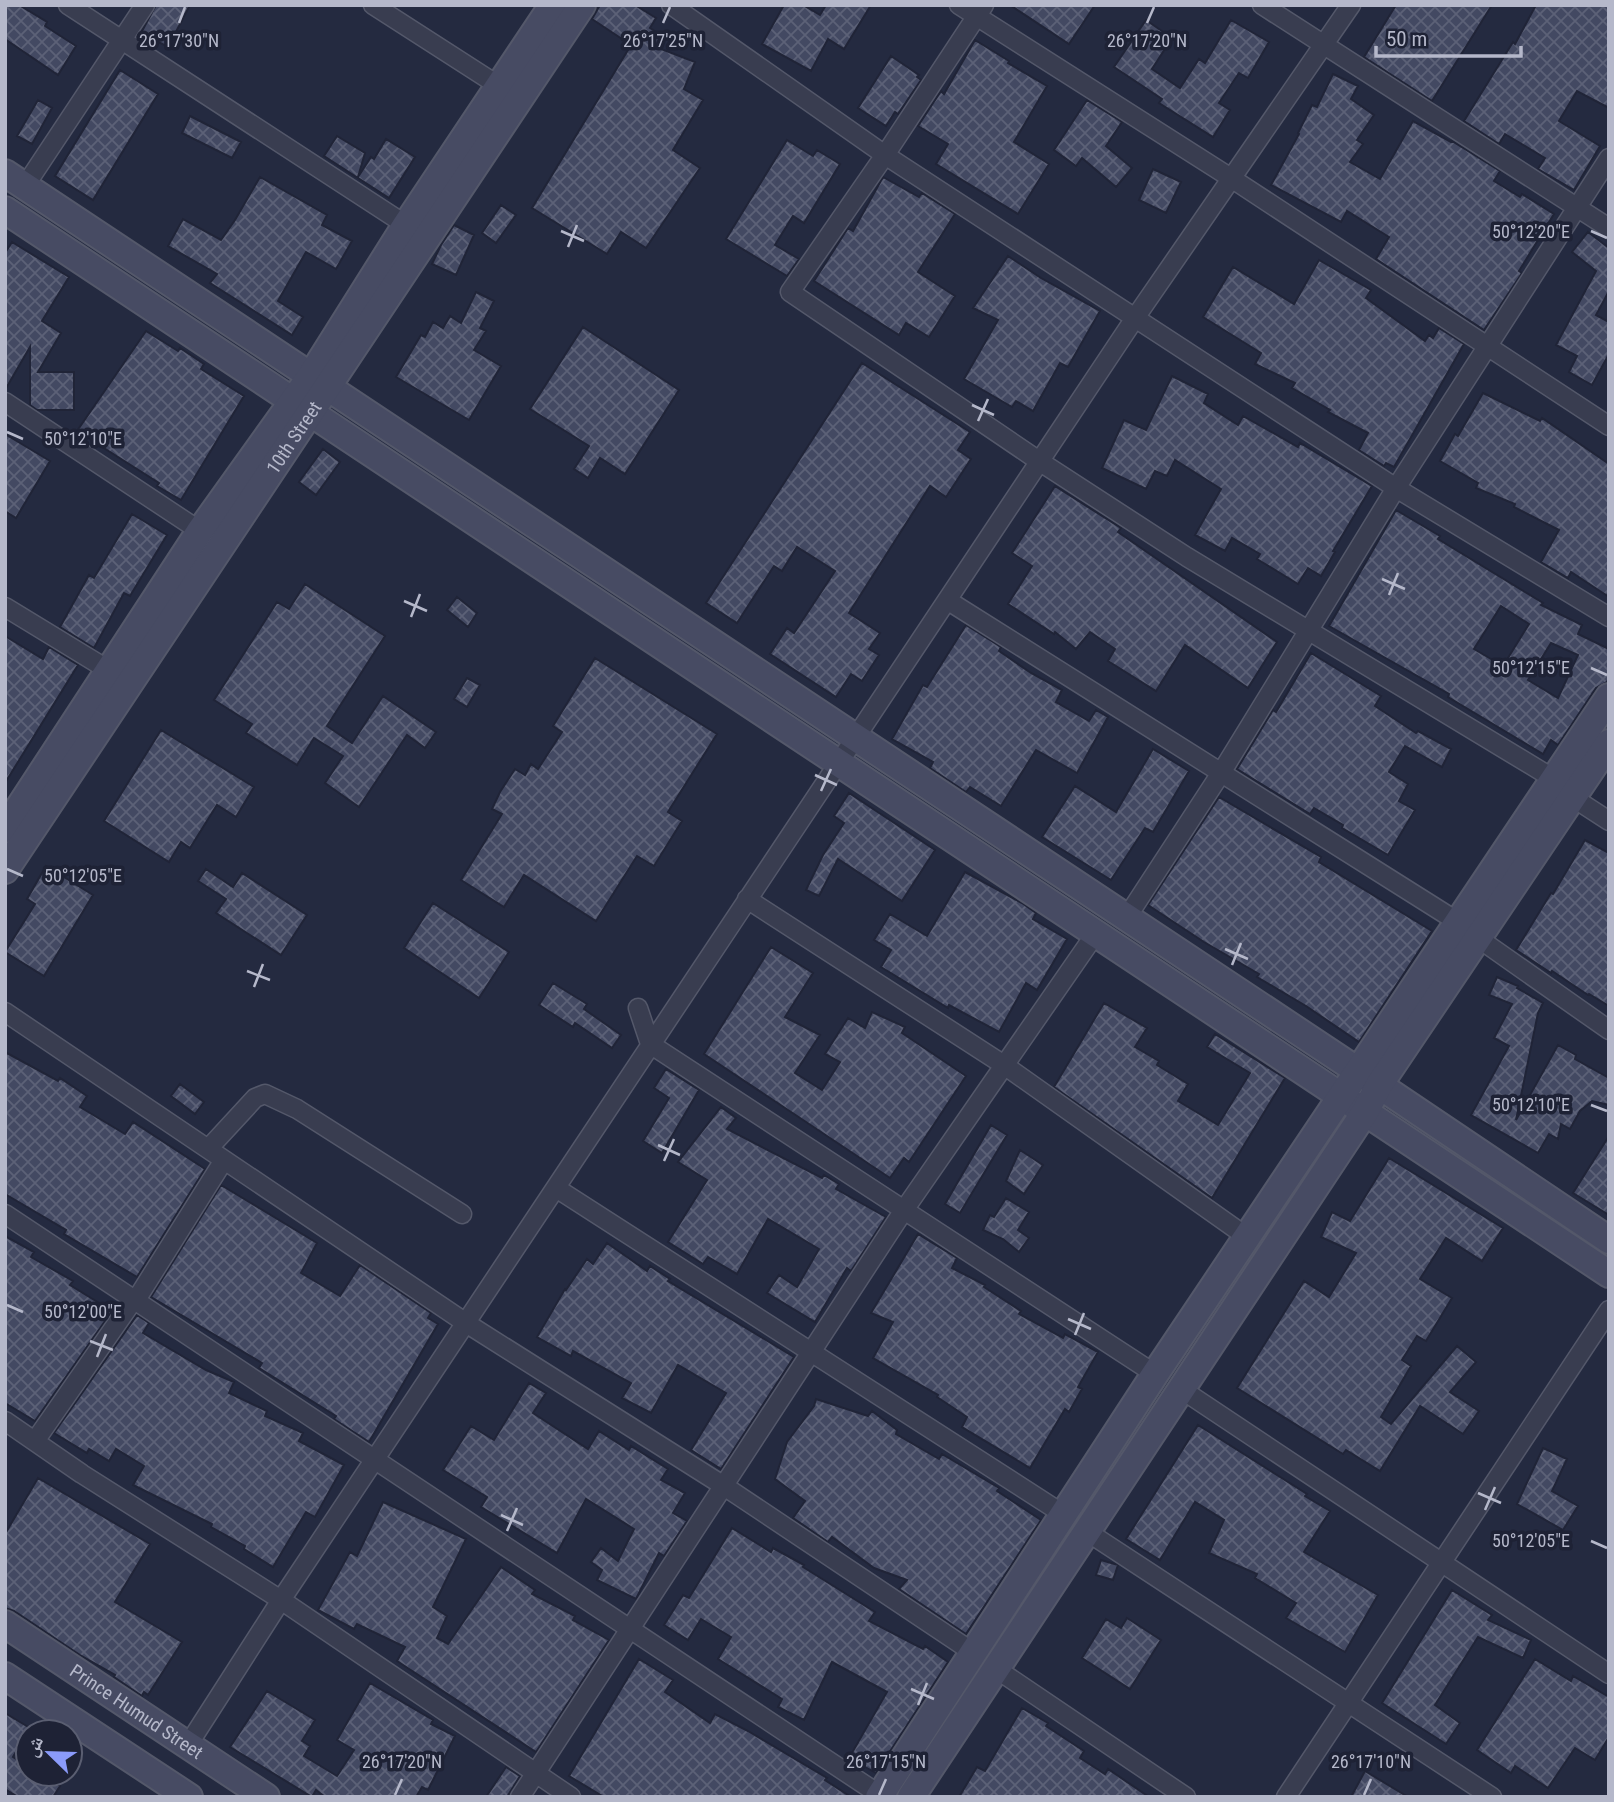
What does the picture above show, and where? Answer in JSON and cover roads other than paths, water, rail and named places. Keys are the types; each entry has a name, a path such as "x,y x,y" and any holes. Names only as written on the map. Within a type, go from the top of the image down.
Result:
{"street":[{"path":"68,5 406,225"},
{"path":"145,5 122,40 15,180 1369,1078 1609,1241"},
{"path":"373,5 499,86"},
{"name":"10th Street","path":"320,381 406,225 552,5"},
{"name":"10th Street","path":"5,870 302,406 582,5"},
{"path":"671,5 885,155 1396,488 1609,617"},
{"path":"959,5 980,11 1609,426"},
{"path":"1262,5 1323,47 1609,228"},
{"path":"188,1745 281,1600 855,736 1135,318 1351,5"},
{"path":"980,11 790,292 1039,461 1187,557 1563,788 1609,821"},
{"path":"1127,917 1222,773 1396,488 1609,158"},
{"path":"6,212 1609,1274"},
{"path":"5,402 200,531"},
{"name":"10th Street","path":"9,814 110,671 200,531 302,406"},
{"path":"947,600 1468,930 1609,1030"},
{"path":"5,607 110,671"},
{"path":"911,1797 1063,1514 1341,1096 1369,1078 1563,788 1609,697"},
{"path":"1563,788 1609,743"},
{"path":"747,899 1004,1065 1247,1237"},
{"path":"520,1797 904,1210 1096,933"},
{"path":"638,1008 650,1044 1155,1374"},
{"path":"5,1012 466,1323 724,1486 1186,1797"},
{"path":"5,1214 376,1458 880,1796 1086,1531 1181,1389 1268,1272 1365,1112 1369,1078"},
{"path":"208,1149 255,1098 265,1094 297,1109 462,1214"},
{"path":"35,1441 135,1299 224,1160"},
{"path":"556,1188 1063,1514"},
{"path":"1286,1797 1609,1310"},
{"path":"1181,1389 1609,1674"},
{"path":"5,1421 82,1474 281,1600 571,1797"},
{"path":"1086,1531 1492,1797"},
{"name":"Prince Humud Street","path":"5,1624 266,1797"},
{"path":"5,1676 189,1797"}]}
